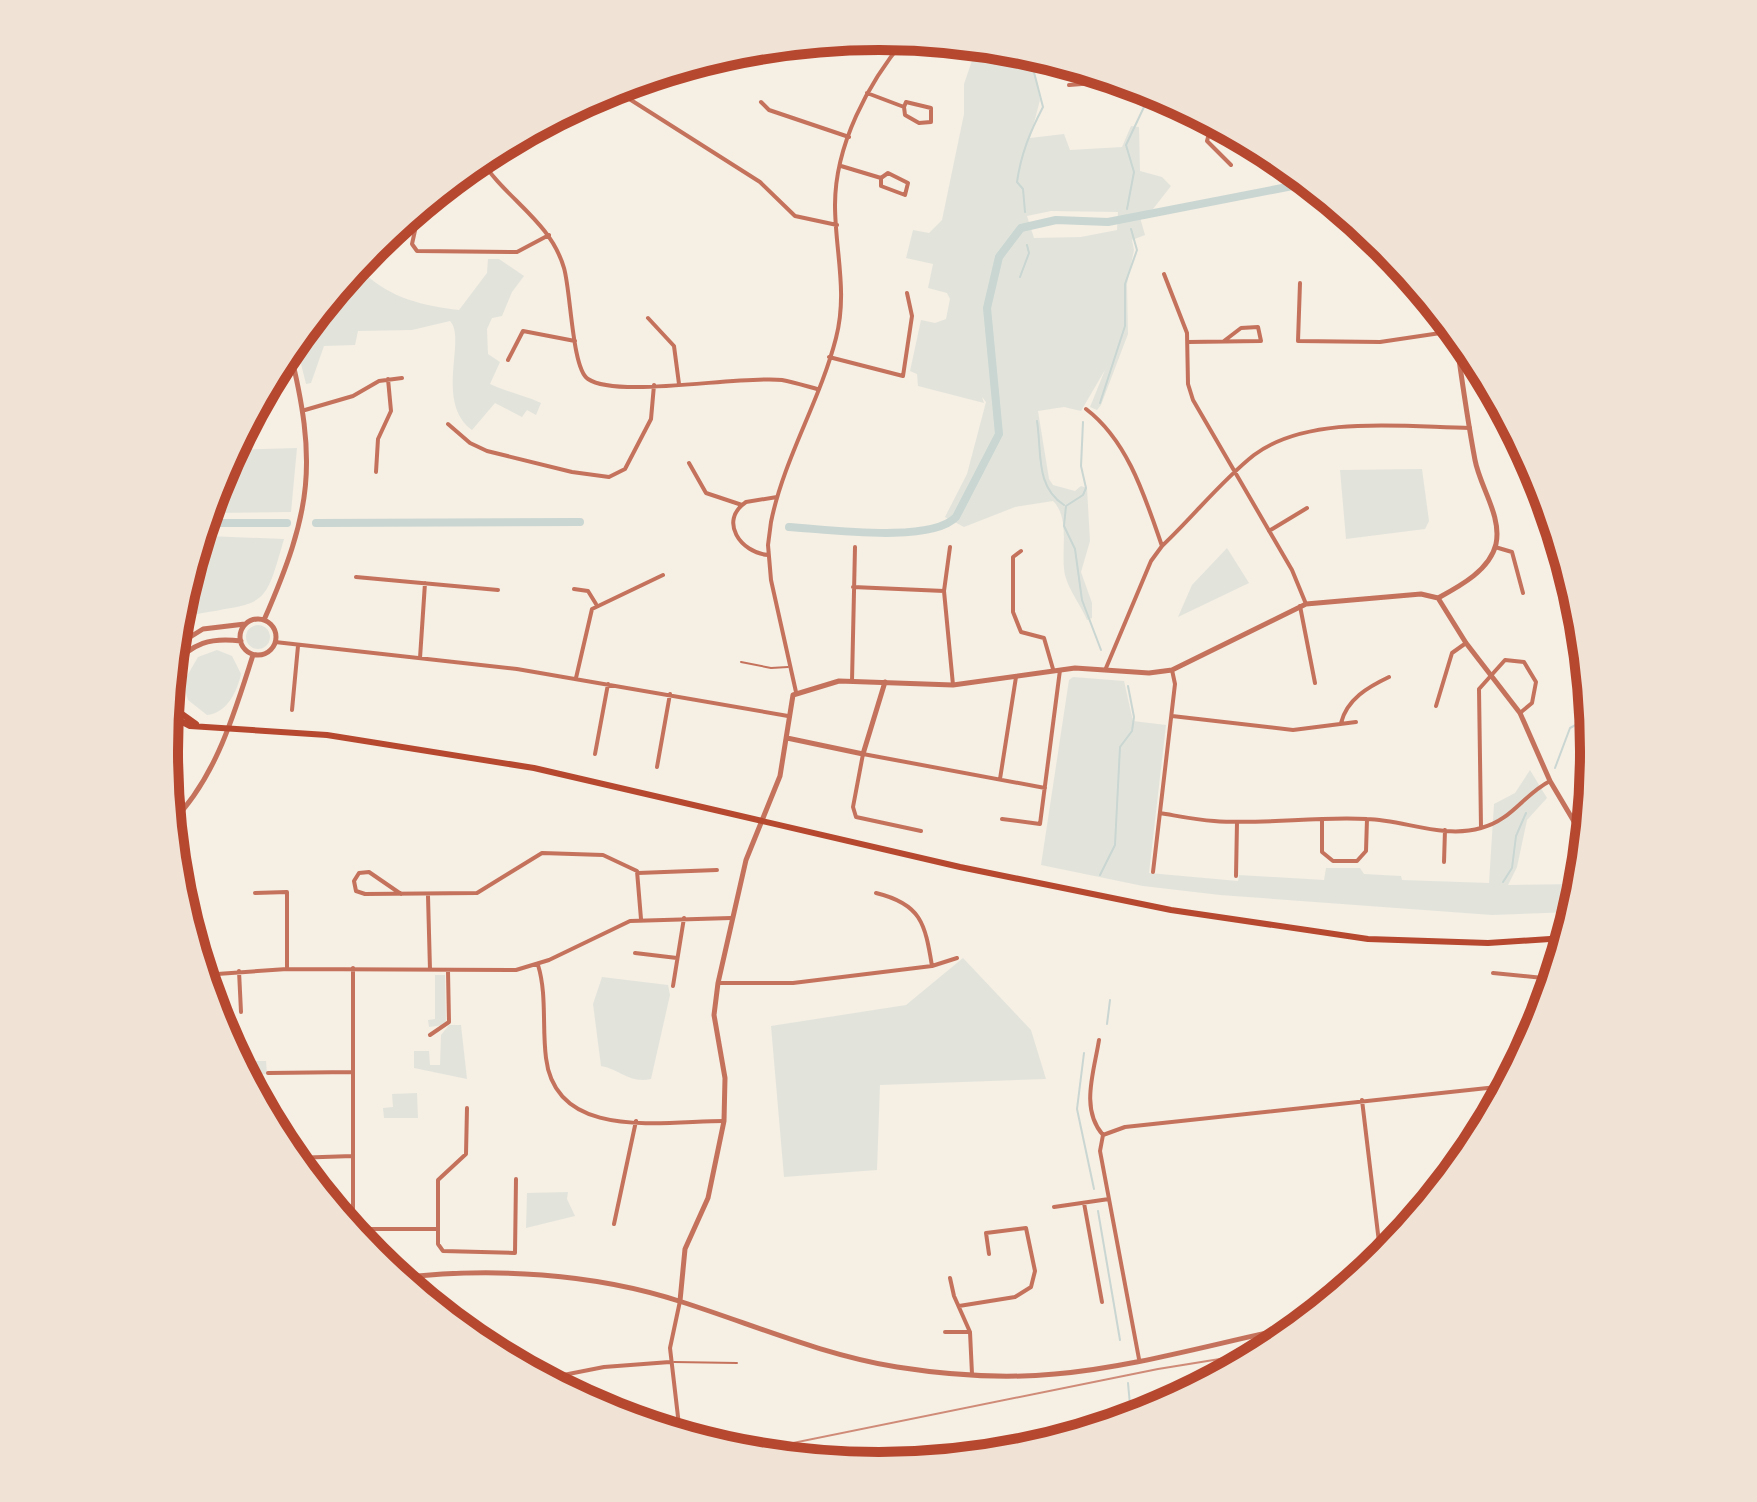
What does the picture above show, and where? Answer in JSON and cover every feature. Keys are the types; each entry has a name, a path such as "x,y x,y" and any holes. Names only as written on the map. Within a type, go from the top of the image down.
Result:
{"main road":[{"path":"179,709 209,728"},
{"path":"179,721 209,728 327,735 534,768 960,867 1186,912 1368,939 1488,943 1554,939"}],"street":[{"path":"678,1423 670,1362 685,1249 708,1198 724,1121 725,1078 714,1015 718,983 731,918 758,828 780,776 788,716 796,692 788,667 768,555 777,497 829,357 842,307 836,195 841,166 867,93 897,51"},
{"path":"1069,85 1089,83"},
{"path":"867,93 904,107"},
{"path":"626,97 760,182 795,216 837,225"},
{"path":"761,102 769,110 849,137"},
{"path":"906,102 913,102 931,108 931,122 919,123 905,115 904,107 906,102"},
{"path":"1209,133 1207,141 1231,165"},
{"path":"841,166 881,178"},
{"path":"489,168 549,235 563,265 579,371 588,379 602,384 654,385 781,380 817,389"},
{"path":"888,173 904,178 908,183 905,195 881,186 881,178 888,173"},
{"path":"416,226 412,244 417,251 449,254 517,252 549,235"},
{"path":"841,261 851,264"},
{"path":"1164,274 1188,342 1188,384 1193,400 1292,570 1303,605 1315,683"},
{"path":"1300,283 1298,341 1380,342 1441,333"},
{"path":"829,357 903,376 911,329 907,293"},
{"path":"648,318 674,346 679,385"},
{"path":"1188,342 1261,341 1262,334 1258,327 1250,326 1224,341"},
{"path":"508,360 523,331 575,341"},
{"path":"796,692 852,681 953,685 1056,669 1106,668 1149,673 1172,670 1303,605 1421,594 1438,598 1467,581 1487,563 1495,547 1495,522 1481,484 1459,358"},
{"path":"264,620 281,582 306,494 309,468 305,410 294,365"},
{"path":"305,410 353,396 388,378 402,378"},
{"path":"376,472 378,439 391,411 388,378"},
{"path":"448,424 470,443 487,451 572,472 609,477 625,469 651,419 654,385"},
{"path":"1086,409 1108,426 1122,450 1162,546"},
{"path":"1106,668 1137,591 1162,546 1235,473 1271,445 1318,429 1470,428"},
{"path":"689,463 706,493 742,505 777,497"},
{"path":"742,505 734,524 737,539 755,553 768,555"},
{"path":"1269,531 1307,508"},
{"path":"852,681 855,547"},
{"path":"950,547 944,591 953,685"},
{"path":"1495,547 1512,552 1523,593"},
{"path":"1002,819 1040,824 1056,669 1044,638 1021,632 1014,621 1013,557 1021,551"},
{"path":"576,678 588,616 596,604 644,586 663,575"},
{"path":"356,577 498,590"},
{"path":"420,658 425,583"},
{"path":"853,587 944,591"},
{"path":"574,589 588,591 596,604"},
{"path":"1438,598 1466,643 1520,713 1550,781 1576,824"},
{"path":"187,639 203,629 245,624 254,619 264,620 273,627 275,642 267,653 253,655 245,649 241,641 245,624"},
{"path":"184,656 199,643 218,639 241,641"},
{"path":"275,642 576,678 788,716"},
{"path":"1436,706 1452,653 1466,643"},
{"path":"292,710 298,646"},
{"path":"180,812 201,787 219,751 253,655"},
{"path":"1481,828 1479,689 1505,660 1524,662 1531,670 1536,694 1520,713"},
{"path":"1153,872 1175,684 1172,670"},
{"path":"1000,779 1016,677"},
{"path":"1341,723 1347,706 1368,688 1389,677"},
{"path":"885,682 863,754 853,807 856,817 921,831"},
{"path":"595,754 608,684"},
{"path":"657,767 670,694"},
{"path":"1171,716 1293,730 1356,722"},
{"path":"787,738 1045,788"},
{"path":"1160,813 1237,822 1367,819 1445,830 1481,828 1500,822 1520,808 1530,792 1550,781"},
{"path":"1322,818 1322,852 1333,861 1357,861 1366,851 1367,819"},
{"path":"1236,876 1237,822"},
{"path":"1444,862 1445,830"},
{"path":"401,894 369,872 359,873 354,881 356,891 362,894 428,895 477,893 542,853 603,855 638,873 717,870"},
{"path":"638,873 641,919"},
{"path":"255,893 287,892 287,969"},
{"path":"876,893 904,900 913,908 926,934 932,966"},
{"path":"428,895 430,970"},
{"path":"673,986 684,918"},
{"path":"214,974 353,968 516,970 538,965 621,924 641,919 731,918"},
{"path":"635,953 677,958"},
{"path":"718,983 793,983 932,966 957,958"},
{"path":"538,965 546,1061 557,1089 569,1104 586,1115 603,1120 724,1121"},
{"path":"353,968 353,1215"},
{"path":"430,1035 449,1022 448,970"},
{"path":"239,971 241,1012"},
{"path":"1493,973 1541,978"},
{"path":"1099,1040 1089,1109 1093,1123 1103,1135"},
{"path":"268,1073 353,1072"},
{"path":"1103,1135 1125,1127 1494,1087"},
{"path":"1362,1100 1379,1242"},
{"path":"467,1108 466,1154 438,1180 438,1243 443,1251 515,1253 516,1179"},
{"path":"614,1224 636,1120"},
{"path":"1103,1135 1100,1151 1139,1359"},
{"path":"308,1157 353,1156"},
{"path":"1054,1207 1109,1199"},
{"path":"1084,1203 1102,1302"},
{"path":"959,1306 1015,1297 1031,1287 1035,1271 1026,1228 986,1233 989,1254"},
{"path":"368,1231 438,1229"},
{"path":"415,1277 460,1274 532,1276 599,1283 680,1301 840,1355 898,1367 972,1374 1054,1374 1271,1332"},
{"path":"950,1278 970,1332 972,1374"},
{"path":"945,1332 970,1332"},
{"path":"560,1376 604,1367 670,1362"}],"lane":[{"path":"741,662 771,668 788,667"},
{"path":"670,1362 737,1363"}],"shaded area":[{"path":"973,57 1034,68 1040,100 1030,138 1064,134 1070,150 1122,147 1131,126 1139,127 1140,171 1162,177 1171,186 1153,209 1139,214 1145,235 1132,240 1134,250 1127,284 1128,334 1101,405 1097,410 1090,407 1105,370 1081,411 1064,407 1038,411 1049,479 1053,485 1075,491 1081,486 1087,488 1090,541 1081,572 1092,603 1092,618 1087,620 1065,575 1062,517 1053,501 1015,507 964,527 945,517 967,474 986,402 982,397 984,403 918,386 917,374 910,371 921,320 935,323 946,319 950,299 947,293 928,288 933,264 906,258 913,230 929,233 942,220 964,114 964,84","holes":["1051,211 1118,212 1117,230 1081,237 1034,238 1027,216"]},
{"path":"488,259 499,259 524,276 512,292 502,316 492,318 487,329 488,354 500,362 490,384 541,403 536,415 527,410 522,417 495,403 472,430 461,418 453,388 455,341 450,321 412,330 358,331 355,345 324,346 311,383 306,384 299,357 322,324 365,274 396,295 459,310 487,273"},
{"path":"297,448 291,512 220,513 246,450"},
{"path":"1422,469 1429,521 1425,529 1346,539 1340,470"},
{"path":"212,536 284,539 272,578 259,598 237,607 197,614 190,619"},
{"path":"1227,548 1249,583 1178,617 1192,585"},
{"path":"258,625 266,629 270,637 266,645 258,649 250,645 246,637 250,629"},
{"path":"217,650 232,656 241,674 230,700 220,710 207,715 188,700 183,683 198,657"},
{"path":"1073,677 1124,681 1133,721 1166,725 1149,873 1238,881 1239,875 1324,880 1326,868 1360,868 1364,874 1401,876 1402,880 1489,883 1494,804 1515,793 1530,770 1547,798 1527,820 1517,867 1508,885 1567,884 1560,912 1492,915 1220,895 1143,886 1041,865 1069,680"},
{"path":"963,958 1031,1030 1046,1079 880,1085 877,1170 784,1177 771,1026 906,1005"},
{"path":"435,975 445,975 446,1021 444,1025 429,1027 428,1020 435,1019"},
{"path":"602,977 668,985 670,995 651,1079 637,1080 601,1066 593,1004"},
{"path":"449,1025 461,1025 467,1079 414,1068 414,1051 429,1051 430,1065 440,1065 441,1035"},
{"path":"250,1061 266,1061 267,1074 257,1074"},
{"path":"417,1093 418,1118 384,1118 383,1108 393,1107 392,1094"},
{"path":"568,1192 567,1199 575,1216 526,1228 527,1193"}],"waterway":[{"path":"1025,212 1023,189 1017,182 1027,143 1043,107 1033,67"},
{"path":"1127,209 1134,172 1126,145 1146,103"},
{"path":"789,527 901,533 943,525 956,517 999,434 987,308 999,257 1021,228 1056,220 1108,222 1293,186"},
{"path":"1100,403 1125,326 1125,284 1137,250 1131,229"},
{"path":"1020,277 1029,253 1027,245"},
{"path":"1037,421 1044,479 1064,505"},
{"path":"1083,422 1081,466 1086,488 1083,495 1066,506 1064,526 1075,549 1082,600 1101,650"},
{"path":"316,523 580,522"},
{"path":"216,523 287,523"},
{"path":"1100,875 1115,845 1120,747 1132,731 1134,717 1128,686"},
{"path":"1555,768 1570,728 1579,723"},
{"path":"1503,882 1512,868 1516,836 1526,813"},
{"path":"1107,1024 1110,1000"},
{"path":"1084,1053 1077,1109 1094,1189"},
{"path":"1098,1211 1120,1340"},
{"path":"1128,1383 1130,1405"}],"railway":[{"path":"782,1445 1158,1369 1230,1357"}]}
